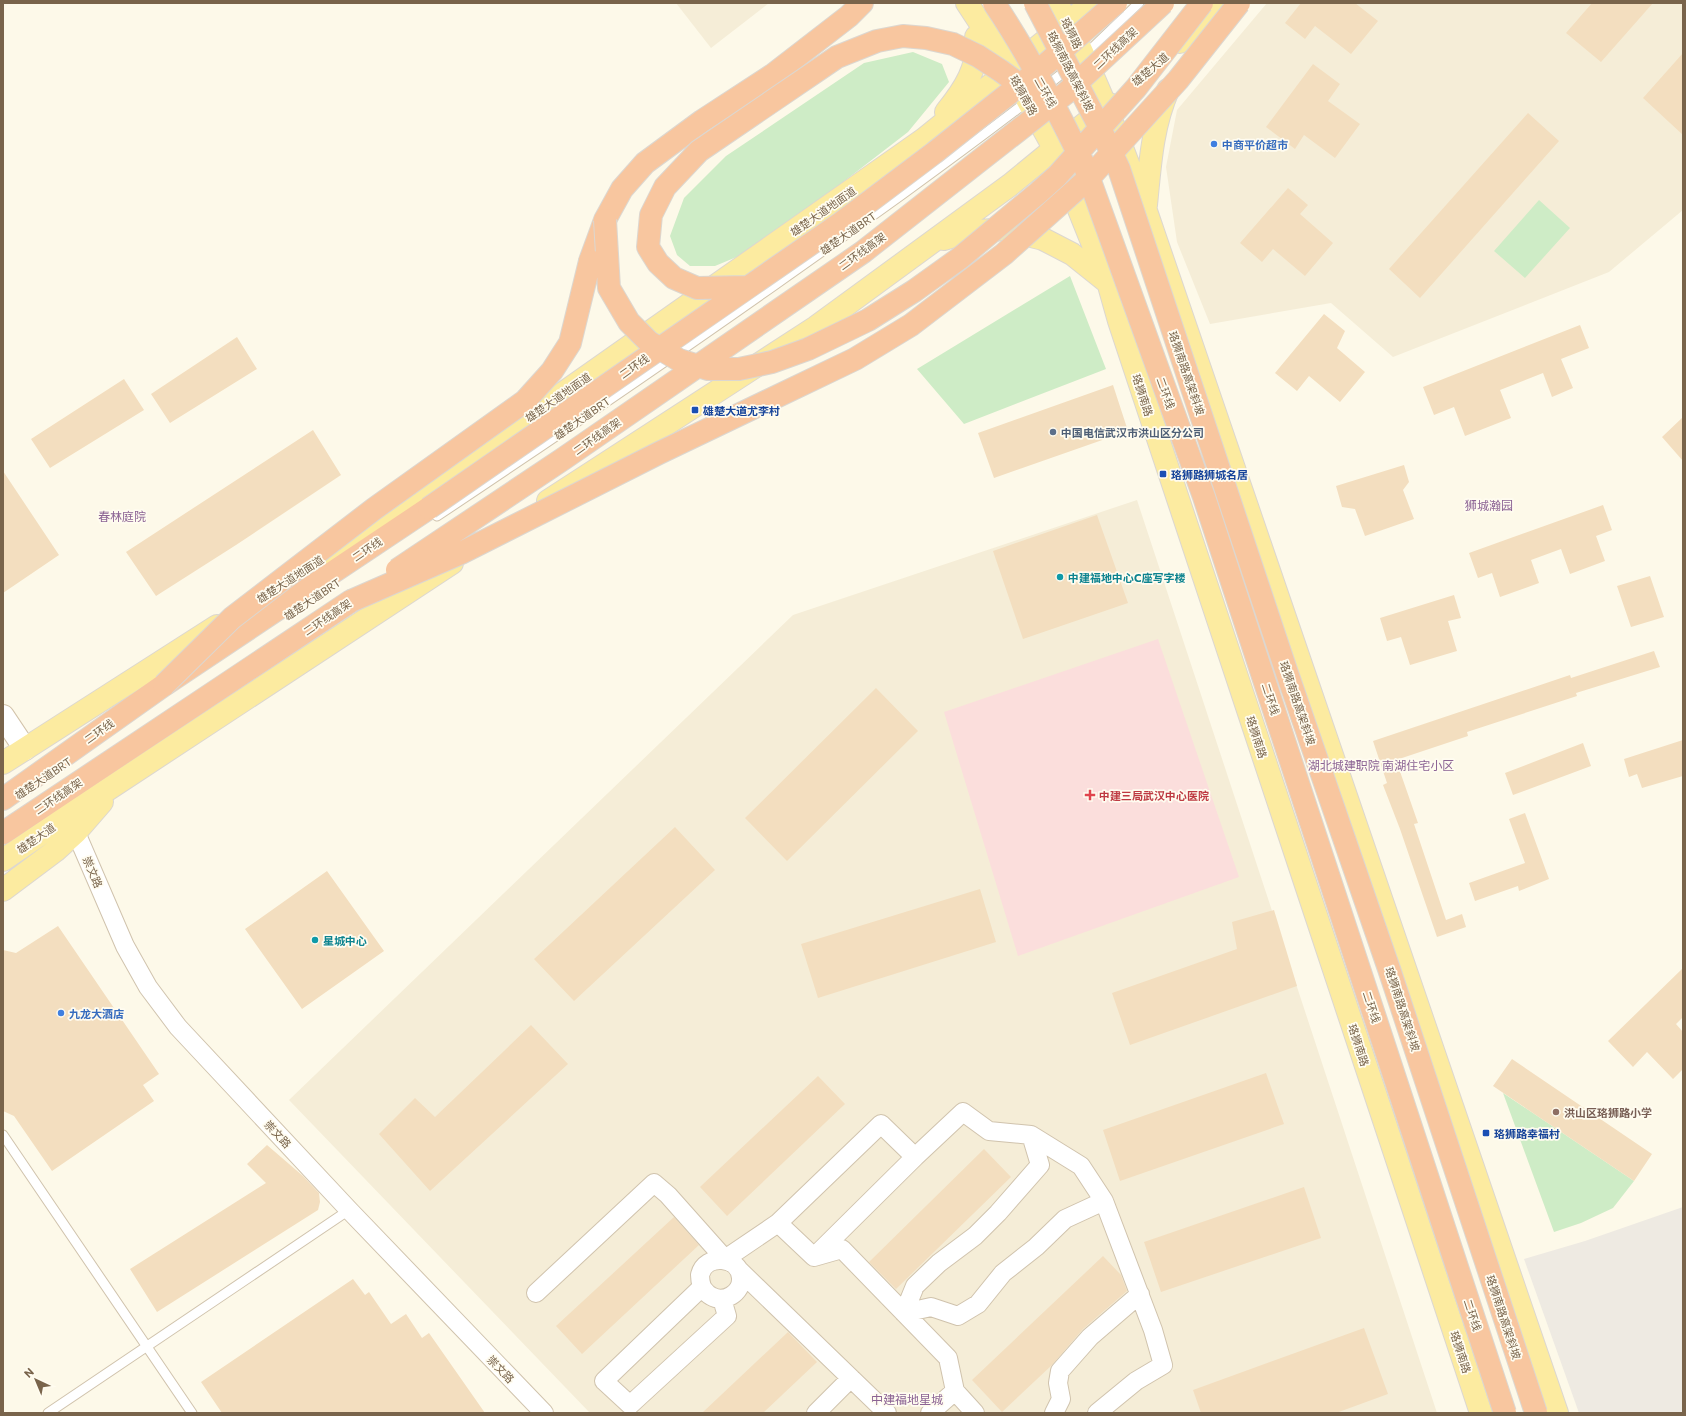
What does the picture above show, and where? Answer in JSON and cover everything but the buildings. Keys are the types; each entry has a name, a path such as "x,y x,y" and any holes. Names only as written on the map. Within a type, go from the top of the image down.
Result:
{"highway":[{"path":"164,685 232,618 374,509 525,401 552,371 570,343 590,261 605,220 622,189 645,164 702,121 774,74 849,16 862,3"},
{"name":"二环线","path":"994,3 1013,31 1066,127 1085,167 1204,497 1505,1413"},
{"name":"二环线","path":"3,798 164,685 442,498 841,223 934,153 1045,65 1116,3"},
{"name":"二环线高架","path":"3,833 563,459 863,252 1066,93 1163,3"},
{"path":"605,220 609,288 629,322 649,342 679,360 708,369 739,369 772,362 808,349 862,323 914,291 960,258 1038,193 1057,176 1136,88 1202,3"},
{"path":"351,601 461,554 659,453 855,359 911,325 1004,254 1089,178 1178,80 1239,3"},
{"name":"珞狮南路高架斜坡","path":"1042,5 1119,169 1285,666 1387,961 1536,1413"},
{"path":"739,293 698,288 674,278 658,262 648,247 651,215 665,187 699,151 837,57 877,41 903,36 926,38 953,44 978,56 1001,71 1036,97 1066,127"}],"main road":[{"name":"雄楚大道地面道","path":"3,763 390,515 924,139 1068,24 1092,3"},
{"path":"1146,211 1152,149 1157,121 1166,94 1194,30 1218,3"},
{"name":"珞狮路","path":"1042,5 1068,24 1084,56 1106,107"},
{"path":"970,6 1011,70"},
{"path":"924,139 958,97 967,83 974,66 977,43 970,6"},
{"name":"雄楚大道","path":"1106,107 1194,30"},
{"name":"珞狮南路","path":"1011,70 1054,150 1108,282 1124,336 1481,1413"},
{"path":"3,890 55,851 72,823 122,780 649,434 816,327 1010,185 1106,107 1146,211 1557,1413"},
{"path":"931,243 968,232 1004,229 1042,238 1072,254 1108,282"},
{"name":"雄楚大道","path":"3,860 72,823"}],"street":[{"path":"3,716 25,749"},
{"name":"崇文路","path":"72,823 124,946 148,987 178,1027 349,1210 544,1413"},
{"path":"814,1257 915,1157 964,1112 989,1131 1032,1134 1081,1166 1104,1201 1153,1330 1163,1365 1136,1381 1097,1413"},
{"path":"732,1265 882,1124 915,1157"},
{"path":"904,1313 915,1286 939,1263 975,1236 998,1213 1040,1165 1032,1134"},
{"path":"536,1293 654,1183 732,1265 887,1413"},
{"path":"904,1313 931,1307 958,1316 978,1304 1003,1272 1036,1247 1065,1219 1104,1201"},
{"path":"778,1223 814,1257"},
{"path":"814,1257 842,1249 948,1358 955,1390 974,1413"},
{"path":"717,1259 732,1265 741,1279 738,1290 731,1296 722,1299 711,1296 702,1287 700,1276 708,1263 717,1259"},
{"path":"702,1287 604,1381 630,1405 727,1316 722,1299"},
{"path":"1054,1413 1061,1399 1058,1382 1060,1371 1090,1337 1140,1294"},
{"path":"816,1413 851,1378"},
{"path":"930,1413 955,1390"}],"lane":[{"name":"雄楚大道BRT","path":"426,523 552,439 909,190 1028,101 1084,56 1139,3"},
{"name":"雄楚大道BRT","path":"3,805 143,712"},
{"path":"3,1135 192,1413"},
{"path":"48,1413 349,1210"}],"shaded area":[{"path":"676,3 769,3 711,48"},
{"path":"1267,3 1683,3 1683,210 1609,272 1393,357 1331,303 1210,324 1177,242 1166,167 1177,110"},
{"name":"中建福地星城","path":"1137,500 1437,1413 590,1413 289,1100 793,615"},
{"name":"中建三局武汉中心医院","path":"1158,639 1239,877 1018,956 944,712"},
{"path":"1683,1207 1683,1413 1579,1413 1524,1259 1585,1241"}],"green space":[{"path":"913,52 942,64 949,82 908,132 812,206 739,256 715,266 690,266 677,255 670,236 684,198 726,156 864,63"},
{"path":"1539,200 1570,228 1525,278 1494,251"},
{"path":"1070,276 1106,369 964,424 917,369"},
{"path":"1503,1093 1634,1181 1613,1208 1581,1223 1554,1232"}],"place":[{"name":"中商平价超市","path":"1214,144"},
{"name":"雄楚大道尤李村","path":"695,410"},
{"name":"中国电信武汉市洪山区分公司","path":"1053,432"},
{"name":"珞狮路狮城名居","path":"1163,474"},
{"name":"中建福地中心C座写字楼","path":"1060,577"},
{"name":"中建三局武汉中心医院","path":"1090,795"},
{"name":"星城中心","path":"315,940"},
{"name":"九龙大酒店","path":"61,1013"},
{"name":"洪山区珞狮路小学","path":"1556,1112"},
{"name":"珞狮路幸福村","path":"1486,1133"}],"district":[{"name":"狮城瀚园","path":"1489,505"},
{"name":"春林庭院","path":"122,516"},
{"name":"湖北城建职院 南湖住宅小区","path":"1381,765"},
{"name":"中建福地星城","path":"907,1399"}]}
